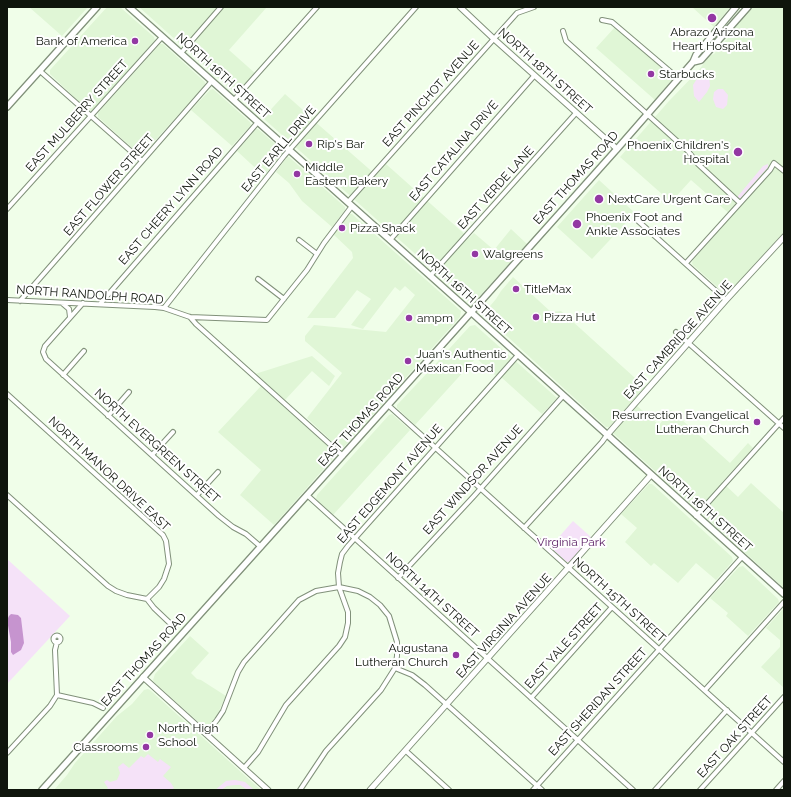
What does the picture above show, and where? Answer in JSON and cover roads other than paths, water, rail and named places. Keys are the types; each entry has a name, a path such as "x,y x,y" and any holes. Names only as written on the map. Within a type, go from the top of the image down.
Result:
{"main road":[{"path":"8,104 40,71 97,7"},
{"name":"NORTH 16TH STREET","path":"129,7 472,312 563,396 784,594"},
{"name":"EAST THOMAS ROAD","path":"42,790 617,149 679,79 693,62 696,55 736,7"},
{"name":"EAST THOMAS ROAD","path":"693,62 701,60 748,7"}],"street":[{"path":"181,53 221,7"},
{"path":"234,100 317,7"},
{"name":"EAST EARLL DRIVE","path":"164,308 289,150 416,7"},
{"name":"NORTH 18TH STREET","path":"460,7 534,76 617,149"},
{"name":"EAST PINCHOT AVENUE","path":"267,320 317,254 350,204 517,13 534,7"},
{"path":"602,20 612,22 679,79"},
{"path":"563,31 566,41 688,151 704,171 740,203"},
{"name":"EAST MULBERRY STREET","path":"7,209 162,37"},
{"path":"40,71 142,161"},
{"name":"EAST CATALINA DRIVE","path":"390,240 534,76"},
{"name":"EAST FLOWER STREET","path":"20,301 212,81"},
{"name":"EAST VERDE LANE","path":"430,276 576,113"},
{"name":"EAST CHEERY LYNN ROAD","path":"100,304 258,122"},
{"path":"686,263 774,163 784,171"},
{"path":"637,220 726,300"},
{"name":"EAST CAMBRIDGE AVENUE","path":"524,528 726,300 784,237"},
{"path":"299,240 317,254"},
{"path":"258,279 284,299"},
{"name":"NORTH RANDOLPH ROAD","path":"7,300 164,308 190,317 267,320"},
{"path":"62,302 69,309 70,317"},
{"path":"70,317 83,303"},
{"name":"NORTH EVERGREEN STREET","path":"70,317 45,346 44,356 49,363 197,496 233,527 246,534 261,547"},
{"path":"190,317 343,456"},
{"path":"676,332 784,428"},
{"path":"63,375 84,352"},
{"name":"EAST EDGEMONT AVENUE","path":"339,586 338,573 342,554 354,538 435,448 438,442 518,355"},
{"path":"108,416 128,392"},
{"name":"NORTH MANOR DRIVE EAST","path":"7,394 163,534 168,548 169,564 164,580 147,599"},
{"name":"EAST WINDSOR AVENUE","path":"398,578 563,396"},
{"name":"NORTH 15TH STREET","path":"388,406 784,762"},
{"path":"696,516 784,418"},
{"path":"152,455 173,432"},
{"path":"197,496 218,472"},
{"name":"EAST VIRGINIA AVENUE","path":"370,790 651,475"},
{"path":"7,495 108,586 127,595 147,599 154,608 174,627"},
{"name":"NORTH 14TH STREET","path":"307,495 633,790"},
{"name":"EAST SHERIDAN STREET","path":"533,790 742,557"},
{"path":"244,768 258,752 286,705 339,646 345,637 348,623 348,612 339,586"},
{"path":"206,734 223,711 238,672 244,662 295,604 304,597 316,591 339,586 358,591 370,597 380,604 389,616 397,642 395,668 381,690 326,750 300,790"},
{"path":"705,690 784,602"},
{"name":"EAST YALE STREET","path":"531,698 612,607"},
{"path":"7,753 50,706 57,695 55,650 57,642"},
{"path":"395,668 412,675 542,790"},
{"path":"143,678 268,790"},
{"path":"57,695 93,703 103,708"},
{"name":"EAST OAK STREET","path":"700,790 784,697"},
{"path":"655,790 727,710"},
{"path":"406,751 449,790"},
{"path":"776,790 784,781"}],"place":[{"name":"Abrazo Arizona Heart Hospital","path":"712,18"},
{"name":"Bank of America","path":"135,41"},
{"name":"Starbucks","path":"651,74"},
{"name":"Rip's Bar","path":"309,144"},
{"name":"Phoenix Children's Hospital","path":"738,152"},
{"name":"Middle Eastern Bakery","path":"297,174"},
{"name":"NextCare Urgent Care","path":"599,199"},
{"name":"Phoenix Foot and Ankle Associates","path":"577,224"},
{"name":"Pizza Shack","path":"342,228"},
{"name":"Walgreens","path":"475,254"},
{"name":"TitleMax","path":"516,289"},
{"name":"Pizza Hut","path":"536,317"},
{"name":"ampm","path":"409,318"},
{"name":"Juan's Authentic Mexican Food","path":"408,361"},
{"name":"Resurrection Evangelical Lutheran Church","path":"757,422"},
{"name":"Augustana Lutheran Church","path":"456,655"},
{"name":"North High School","path":"150,735"},
{"name":"Classrooms","path":"146,747"}],"park label":[{"name":"Virginia Park","path":"571,542"}]}
